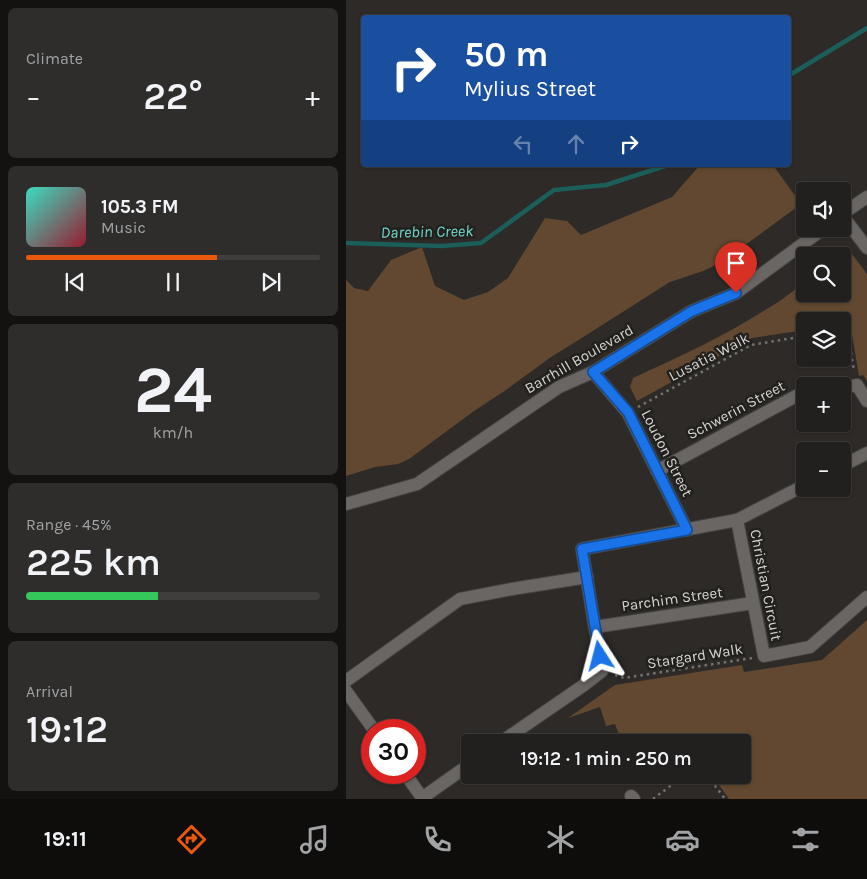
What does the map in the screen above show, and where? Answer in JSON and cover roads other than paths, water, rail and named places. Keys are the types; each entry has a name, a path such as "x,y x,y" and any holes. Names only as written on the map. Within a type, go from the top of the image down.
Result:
{"street":[{"path":"851,208 867,197"},
{"path":"851,226 867,248"},
{"name":"Barrhill Boulevard","path":"346,504 417,484 559,387 593,372 692,311 736,293 812,237"},
{"name":"Loudon Street","path":"593,372 628,412 687,530"},
{"path":"851,386 857,385 867,401"},
{"name":"Schwerin Street","path":"658,471 796,396"},
{"path":"851,461 867,453"},
{"path":"513,734 602,671 582,549 737,520 796,490"},
{"name":"Christian Circuit","path":"737,520 764,656 810,647 867,597"},
{"path":"346,681 460,599 587,577"},
{"name":"Parchim Street","path":"595,627 753,603"},
{"path":"346,692 366,719"},
{"path":"413,784 423,798 461,771"}],"waterway":[{"name":"Darebin Creek","path":"791,74 867,28"},
{"name":"Darebin Creek","path":"346,243 442,246 481,243 554,190 606,185 662,167"}]}
